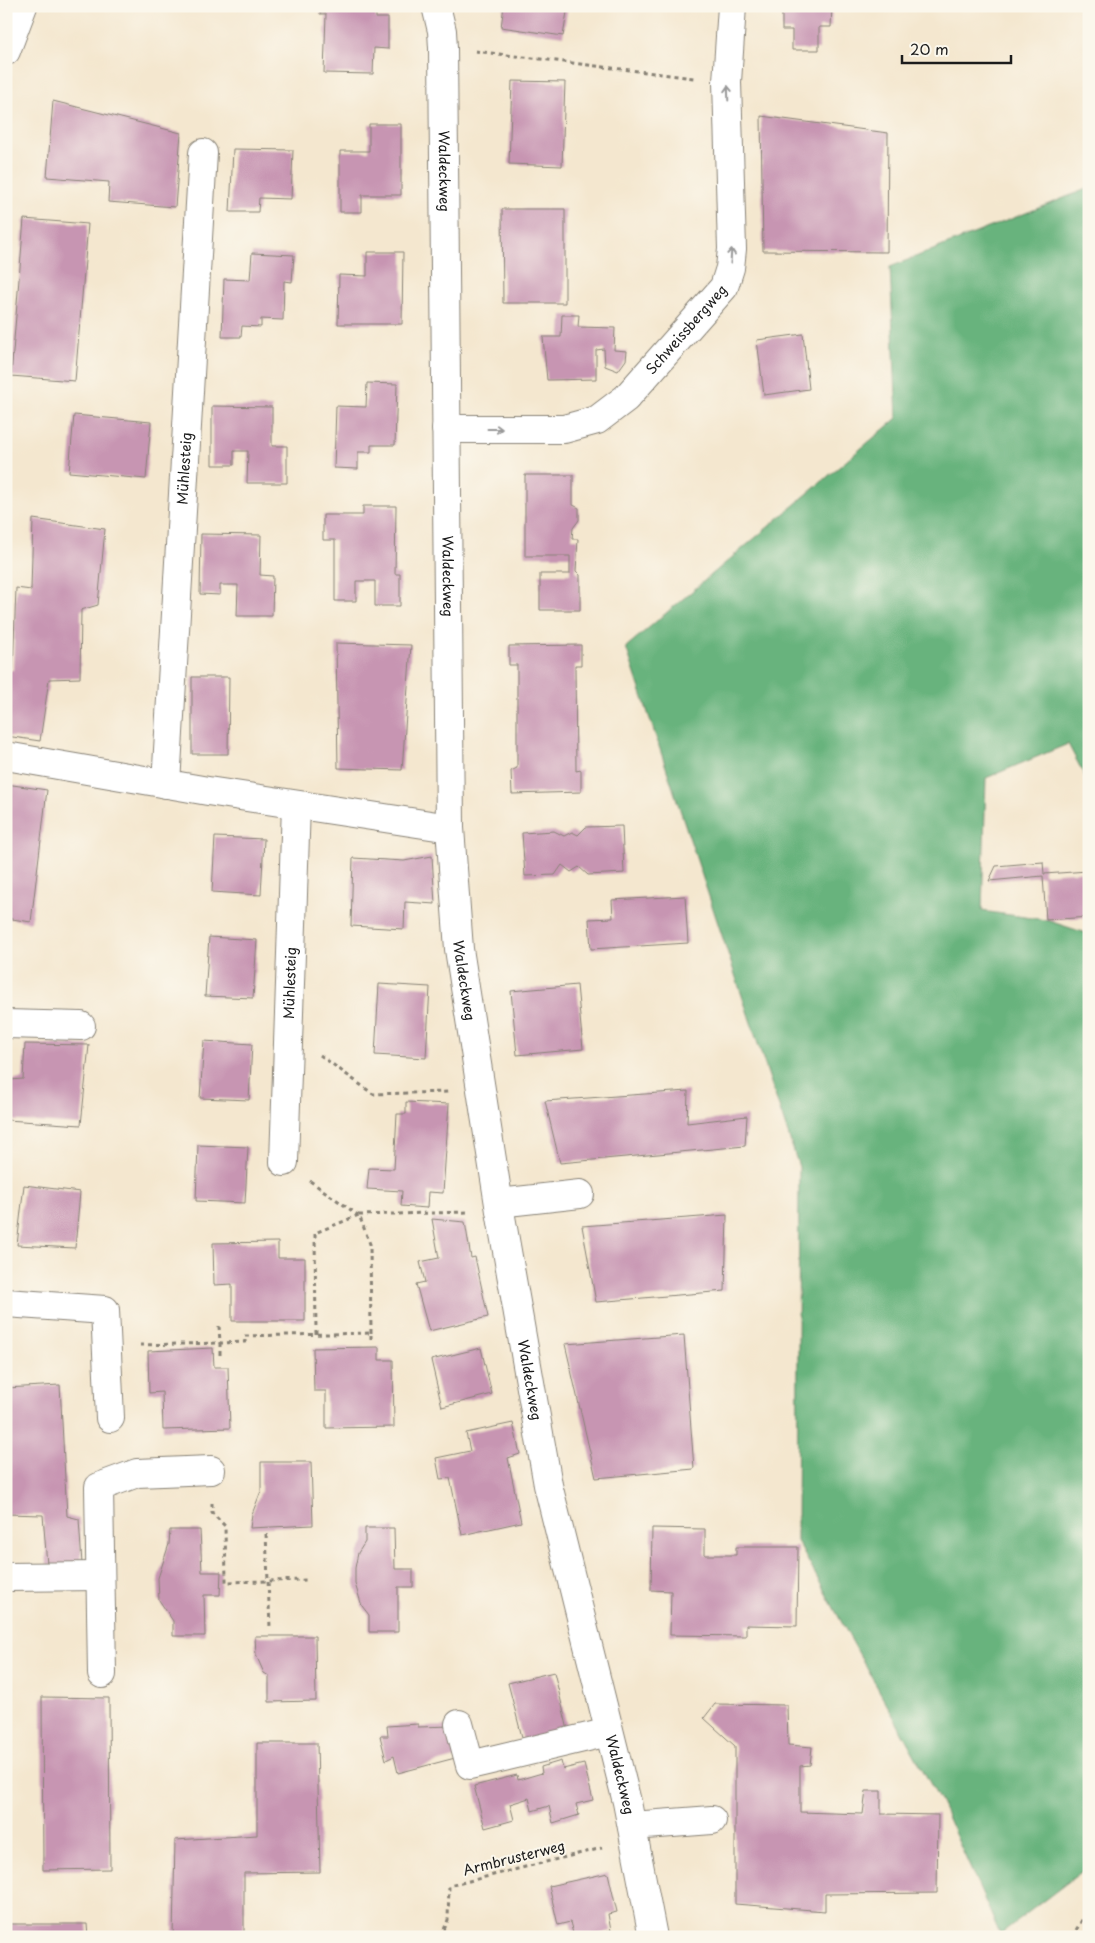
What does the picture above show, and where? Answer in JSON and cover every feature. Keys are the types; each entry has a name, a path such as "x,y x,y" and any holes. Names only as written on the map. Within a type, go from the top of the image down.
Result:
{"street":[{"path":"6,50 23,6"},
{"name":"Waldeckweg","path":"436,6 442,31 450,828 460,949 499,1207 548,1485 633,1833 653,1937"},
{"name":"Schweissbergweg","path":"446,429 564,429 597,420 626,398 724,287 730,268 732,249 727,82 732,6"},
{"name":"Mühlesteig","path":"166,784 203,153"},
{"path":"6,756 166,784 450,828"},
{"name":"Mühlesteig","path":"284,1162 296,805"},
{"path":"6,1024 81,1026"},
{"path":"499,1207 580,1194"},
{"path":"6,1304 105,1310 110,1418"},
{"path":"102,1674 99,1487 137,1473 211,1470"},
{"path":"6,1577 100,1576"},
{"path":"459,1724 470,1765 609,1732"},
{"path":"633,1833 712,1820"}],"path":[{"path":"1072,6 1089,11"},
{"path":"514,54 727,82"},
{"path":"288,1032 373,1094 481,1091"},
{"path":"284,1162 359,1215 370,1244 371,1340"},
{"path":"316,1334 315,1233 359,1215 499,1207"},
{"path":"219,1326 220,1359"},
{"path":"107,1346 245,1342 245,1336 371,1333"},
{"path":"211,1470 212,1513 225,1526 226,1582 308,1580"},
{"path":"266,1534 270,1627"},
{"name":"Armbrusterweg","path":"441,1937 448,1920 449,1886 633,1833"},
{"path":"1072,1937 1089,1908"}],"green space":[{"path":"1089,188 1089,784 1068,744 986,778 982,911 1046,920 1089,934 1089,1866 1000,1934 941,1803 797,1541 799,1167 626,647 897,418 890,267"}],"building":[{"path":"320,6 376,6 376,18 388,18 388,49 374,48 373,74 324,73 326,14 320,14"},
{"path":"504,6 568,6 563,36 501,27"},
{"path":"782,6 832,6 831,27 819,27 819,50 792,50 792,30 782,30"},
{"path":"512,81 565,82 562,166 509,164"},
{"path":"53,101 181,133 175,207 108,202 109,182 47,177"},
{"path":"761,116 888,133 887,252 763,251"},
{"path":"369,124 401,124 401,195 362,195 362,212 340,212 340,151 369,151"},
{"path":"233,149 293,150 291,199 259,198 258,212 230,212"},
{"path":"502,209 565,209 565,303 503,303"},
{"path":"24,219 88,224 75,381 11,376"},
{"path":"367,252 403,252 402,324 338,324 339,275 367,276"},
{"path":"252,253 294,255 292,282 284,281 283,320 261,319 261,327 242,326 241,337 222,337 224,279 250,280"},
{"path":"562,315 579,315 578,327 615,328 614,350 627,351 626,360 618,371 605,366 604,349 596,350 596,379 547,380 543,337 561,337"},
{"path":"803,334 809,389 764,395 757,340"},
{"path":"367,383 397,384 395,445 371,445 371,452 358,452 358,469 334,468 336,406 366,407"},
{"path":"212,406 272,407 272,446 287,446 287,483 247,483 248,451 234,451 234,465 212,465"},
{"path":"74,415 151,422 146,479 69,472"},
{"path":"525,475 573,475 573,505 579,508 579,520 573,528 572,539 578,539 576,571 580,575 580,610 540,610 540,574 570,574 570,556 525,556"},
{"path":"363,506 396,506 395,574 400,574 400,606 375,606 375,581 356,581 356,601 335,601 335,540 323,540 323,515 363,515"},
{"path":"33,519 105,529 98,605 81,610 80,678 49,679 40,741 6,736 6,670 13,670 16,588 31,590"},
{"path":"201,534 261,535 260,575 273,576 272,616 237,616 238,585 220,585 220,595 200,594"},
{"path":"336,643 411,645 402,770 338,768"},
{"path":"581,645 581,665 575,665 576,771 581,770 581,792 512,794 511,771 517,768 517,665 509,665 509,646"},
{"path":"192,677 229,677 228,754 192,754"},
{"path":"6,784 47,790 31,922 6,918"},
{"path":"622,826 624,873 588,875 579,867 571,872 562,865 555,875 525,876 522,833 554,831 564,836 572,832 578,835 586,827"},
{"path":"215,837 264,839 261,895 212,892"},
{"path":"432,856 435,904 405,902 404,929 351,926 353,858 404,861"},
{"path":"1043,862 1044,874 1088,871 1089,917 1046,920 1043,876 989,881 996,866"},
{"path":"685,896 688,943 591,949 589,919 613,918 612,900"},
{"path":"209,937 257,940 253,998 205,996"},
{"path":"379,984 430,987 426,1058 375,1055"},
{"path":"577,985 583,1049 517,1055 511,991"},
{"path":"204,1041 252,1044 249,1100 200,1098"},
{"path":"25,1044 89,1045 81,1125 7,1120 10,1080 23,1079"},
{"path":"688,1091 687,1123 747,1116 745,1146 560,1163 545,1101"},
{"path":"406,1102 449,1104 443,1193 428,1192 427,1208 401,1206 402,1191 367,1189 369,1168 394,1169 397,1114 406,1114"},
{"path":"198,1145 248,1147 245,1203 196,1201"},
{"path":"24,1185 80,1192 75,1248 17,1245"},
{"path":"727,1215 725,1291 596,1302 582,1226"},
{"path":"432,1219 465,1222 471,1258 475,1257 488,1317 429,1331 416,1284 425,1282 420,1262 439,1258"},
{"path":"278,1242 278,1258 305,1258 305,1321 232,1321 232,1284 214,1285 213,1243"},
{"path":"684,1335 694,1469 596,1478 565,1344"},
{"path":"379,1347 379,1360 393,1360 394,1427 326,1428 326,1391 314,1391 313,1348"},
{"path":"213,1348 214,1367 228,1367 230,1428 163,1430 162,1392 149,1393 148,1351"},
{"path":"481,1348 492,1394 442,1407 431,1360"},
{"path":"60,1385 67,1516 79,1519 82,1564 47,1565 43,1515 6,1514 6,1388"},
{"path":"513,1423 520,1454 508,1458 521,1522 462,1535 450,1478 440,1479 436,1458 470,1451 466,1433"},
{"path":"261,1462 311,1462 313,1525 250,1528 252,1514 261,1491"},
{"path":"365,1528 394,1528 395,1569 413,1569 413,1587 398,1587 398,1632 369,1632 369,1615 362,1606 355,1584 355,1568 358,1553 365,1542"},
{"path":"652,1528 705,1529 705,1555 736,1555 736,1547 798,1547 797,1626 746,1625 746,1636 670,1635 671,1591 651,1590"},
{"path":"170,1530 200,1530 202,1572 221,1572 220,1595 204,1595 205,1636 173,1636 173,1621 159,1600 158,1578 169,1544"},
{"path":"255,1636 315,1636 316,1701 269,1702 269,1676 264,1673 256,1655"},
{"path":"554,1672 568,1730 523,1741 508,1683"},
{"path":"42,1697 109,1698 110,1869 43,1870"},
{"path":"715,1704 787,1705 788,1745 812,1747 810,1765 800,1766 800,1812 863,1814 866,1791 881,1791 881,1814 938,1815 937,1893 825,1894 825,1911 735,1904 735,1746 704,1718"},
{"path":"418,1724 418,1727 453,1726 459,1757 398,1773 394,1756 386,1760 380,1736 388,1736 387,1726"},
{"path":"257,1743 317,1743 320,1872 244,1873 244,1937 173,1937 175,1840 257,1835"},
{"path":"561,1761 563,1769 584,1764 593,1800 576,1804 579,1815 553,1823 549,1806 532,1811 529,1798 510,1804 514,1820 485,1828 474,1786 517,1775 518,1780 542,1773 541,1767"},
{"path":"608,1873 617,1912 608,1914 611,1931 588,1937 574,1937 570,1922 558,1925 549,1886"},
{"path":"6,1924 87,1924 88,1937 6,1937"}]}
